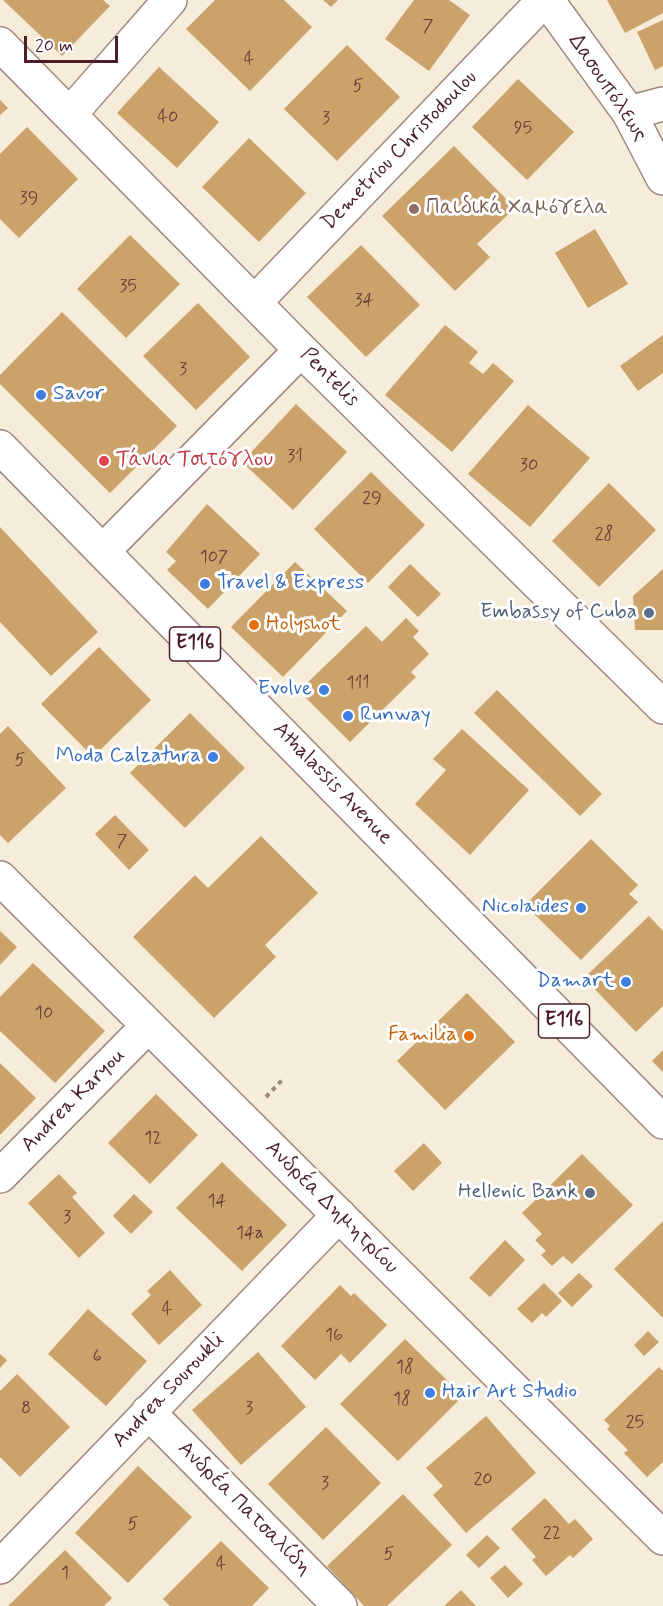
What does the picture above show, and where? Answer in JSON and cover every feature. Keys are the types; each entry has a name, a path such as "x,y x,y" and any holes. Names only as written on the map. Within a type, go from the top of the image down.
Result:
{"street":[{"path":"70,114 170,0"},
{"name":"Δασουπόλεως","path":"545,0 628,113 663,178"},
{"name":"Demetriou Christodoulou","path":"255,302 545,0"},
{"name":"Pentelis","path":"0,44 301,350 663,707"},
{"path":"628,113 663,104"},
{"path":"103,551 301,350"},
{"name":"Athalassis Avenue","path":"0,447 663,1122"},
{"name":"Ανδρέα Δημητρίου","path":"0,878 663,1538"},
{"name":"Andrea Karyou","path":"0,1176 148,1026"},
{"name":"Andrea Souroukli","path":"0,1567 339,1215"},
{"name":"Ανδρέα Πατσαλίδη","path":"148,1412 340,1606"}],"building":[{"path":"3,0 103,0 110,6 62,56"},
{"path":"215,0 284,0 312,27 250,91 186,29"},
{"path":"323,0 338,0 331,7"},
{"path":"414,0 449,0 470,15 429,71 385,39"},
{"path":"607,0 663,0 663,13 625,33"},
{"path":"663,20 663,66 655,70 637,32"},
{"path":"347,45 400,97 337,161 284,109"},
{"path":"159,67 219,122 177,168 117,113"},
{"path":"518,79 574,132 527,180 472,127"},
{"path":"0,100 8,108 0,115"},
{"path":"27,127 78,179 19,238 0,219 0,154"},
{"path":"249,138 306,193 259,242 202,187"},
{"path":"454,146 515,208 477,244 490,257 455,291 382,216"},
{"path":"595,229 628,284 588,308 555,253"},
{"path":"130,235 180,284 126,338 77,289"},
{"path":"361,245 420,305 366,357 307,297"},
{"path":"198,303 250,357 196,410 143,356"},
{"path":"62,312 177,426 110,493 0,384 0,375"},
{"path":"445,325 478,352 469,363 483,374 493,363 514,381 452,452 385,395"},
{"path":"663,335 663,373 638,391 620,366"},
{"path":"296,404 347,452 293,510 242,462"},
{"path":"528,405 590,458 530,527 468,474"},
{"path":"371,472 425,525 368,583 314,529"},
{"path":"609,483 656,530 599,587 552,541"},
{"path":"207,504 260,554 208,609 167,570 176,561 166,552"},
{"path":"0,527 98,632 51,676 0,622"},
{"path":"295,562 347,611 283,677 231,627"},
{"path":"410,564 441,594 418,617 388,587"},
{"name":"Embassy of Cuba","path":"663,569 663,630 635,630 633,596"},
{"path":"406,618 419,631 413,637 429,654 411,672 416,677 350,742 299,691 366,626 382,642"},
{"path":"99,647 151,700 93,757 41,704"},
{"path":"497,690 602,794 580,816 474,713"},
{"path":"190,713 245,768 185,828 130,773"},
{"path":"8,726 66,788 8,843 0,835 0,734"},
{"path":"462,729 529,790 470,855 415,804 446,770 433,759"},
{"path":"115,815 149,850 129,870 95,834"},
{"path":"261,836 318,893 265,945 276,957 214,1018 133,937 195,875 208,888"},
{"path":"591,839 638,885 629,894 638,902 581,960 525,905"},
{"path":"649,916 663,931 663,1006 636,1032 584,978"},
{"path":"0,931 17,947 0,965"},
{"path":"33,963 105,1031 55,1083 0,1031 0,997"},
{"path":"467,993 515,1042 445,1110 397,1061"},
{"path":"663,1050 663,1072 652,1061"},
{"path":"0,1063 36,1098 0,1135"},
{"path":"156,1094 198,1135 150,1184 108,1143"},
{"path":"424,1143 442,1163 413,1191 394,1171"},
{"path":"582,1154 633,1205 572,1264 563,1256 552,1266 541,1255 546,1251 535,1240 542,1234 522,1213"},
{"path":"222,1162 287,1225 242,1271 176,1208"},
{"path":"59,1174 77,1193 72,1197 105,1233 79,1258 28,1203"},
{"path":"134,1194 153,1212 131,1234 113,1216"},
{"path":"663,1221 663,1318 614,1269"},
{"path":"505,1240 525,1260 490,1297 469,1278"},
{"path":"170,1270 202,1305 159,1345 131,1314 151,1295 147,1291"},
{"path":"579,1273 593,1286 572,1307 558,1293"},
{"path":"544,1283 562,1301 546,1317 542,1313 532,1323 517,1309"},
{"path":"340,1285 351,1296 354,1293 387,1325 350,1363 341,1354 315,1380 281,1346"},
{"path":"88,1309 147,1361 106,1406 48,1354"},
{"path":"648,1331 659,1342 644,1356 634,1345"},
{"path":"405,1339 463,1396 398,1461 340,1404"},
{"path":"258,1352 306,1407 241,1465 192,1410"},
{"path":"0,1354 7,1360 0,1368"},
{"path":"659,1367 663,1371 663,1462 647,1477 624,1453 628,1450 607,1429 610,1426 604,1420"},
{"path":"17,1374 70,1427 20,1477 0,1457 0,1391"},
{"path":"486,1416 536,1473 466,1533 433,1495 443,1486 426,1468"},
{"path":"326,1427 381,1483 323,1540 268,1484"},
{"path":"138,1466 192,1517 128,1583 75,1533"},
{"path":"403,1494 452,1545 387,1606 364,1606 327,1566"},
{"path":"545,1498 569,1524 575,1519 593,1539 573,1558 570,1555 546,1576 532,1560 536,1557 511,1529"},
{"path":"487,1535 500,1548 479,1568 466,1555"},
{"path":"221,1541 269,1588 252,1606 170,1606 163,1599"},
{"path":"65,1550 112,1598 104,1606 8,1606"},
{"path":"505,1565 523,1584 508,1598 490,1578"},
{"path":"461,1590 476,1606 444,1606"}],"place":[{"name":"Παιδικά Χαμόγελα","path":"414,209"},
{"name":"Savor","path":"41,395"},
{"name":"Τάνια Τσιτόγλου","path":"104,461"},
{"name":"Travel & Express","path":"205,584"},
{"name":"Embassy of Cuba","path":"649,613"},
{"name":"Holyshot","path":"254,625"},
{"name":"Evolve","path":"324,690"},
{"name":"Runway","path":"348,716"},
{"name":"Moda Calzatura","path":"213,757"},
{"name":"Nicolaides","path":"581,908"},
{"name":"Damart","path":"626,982"},
{"name":"Familia","path":"469,1036"},
{"name":"Hellenic Bank","path":"590,1193"},
{"name":"Hair Art Studio","path":"430,1393"}]}
